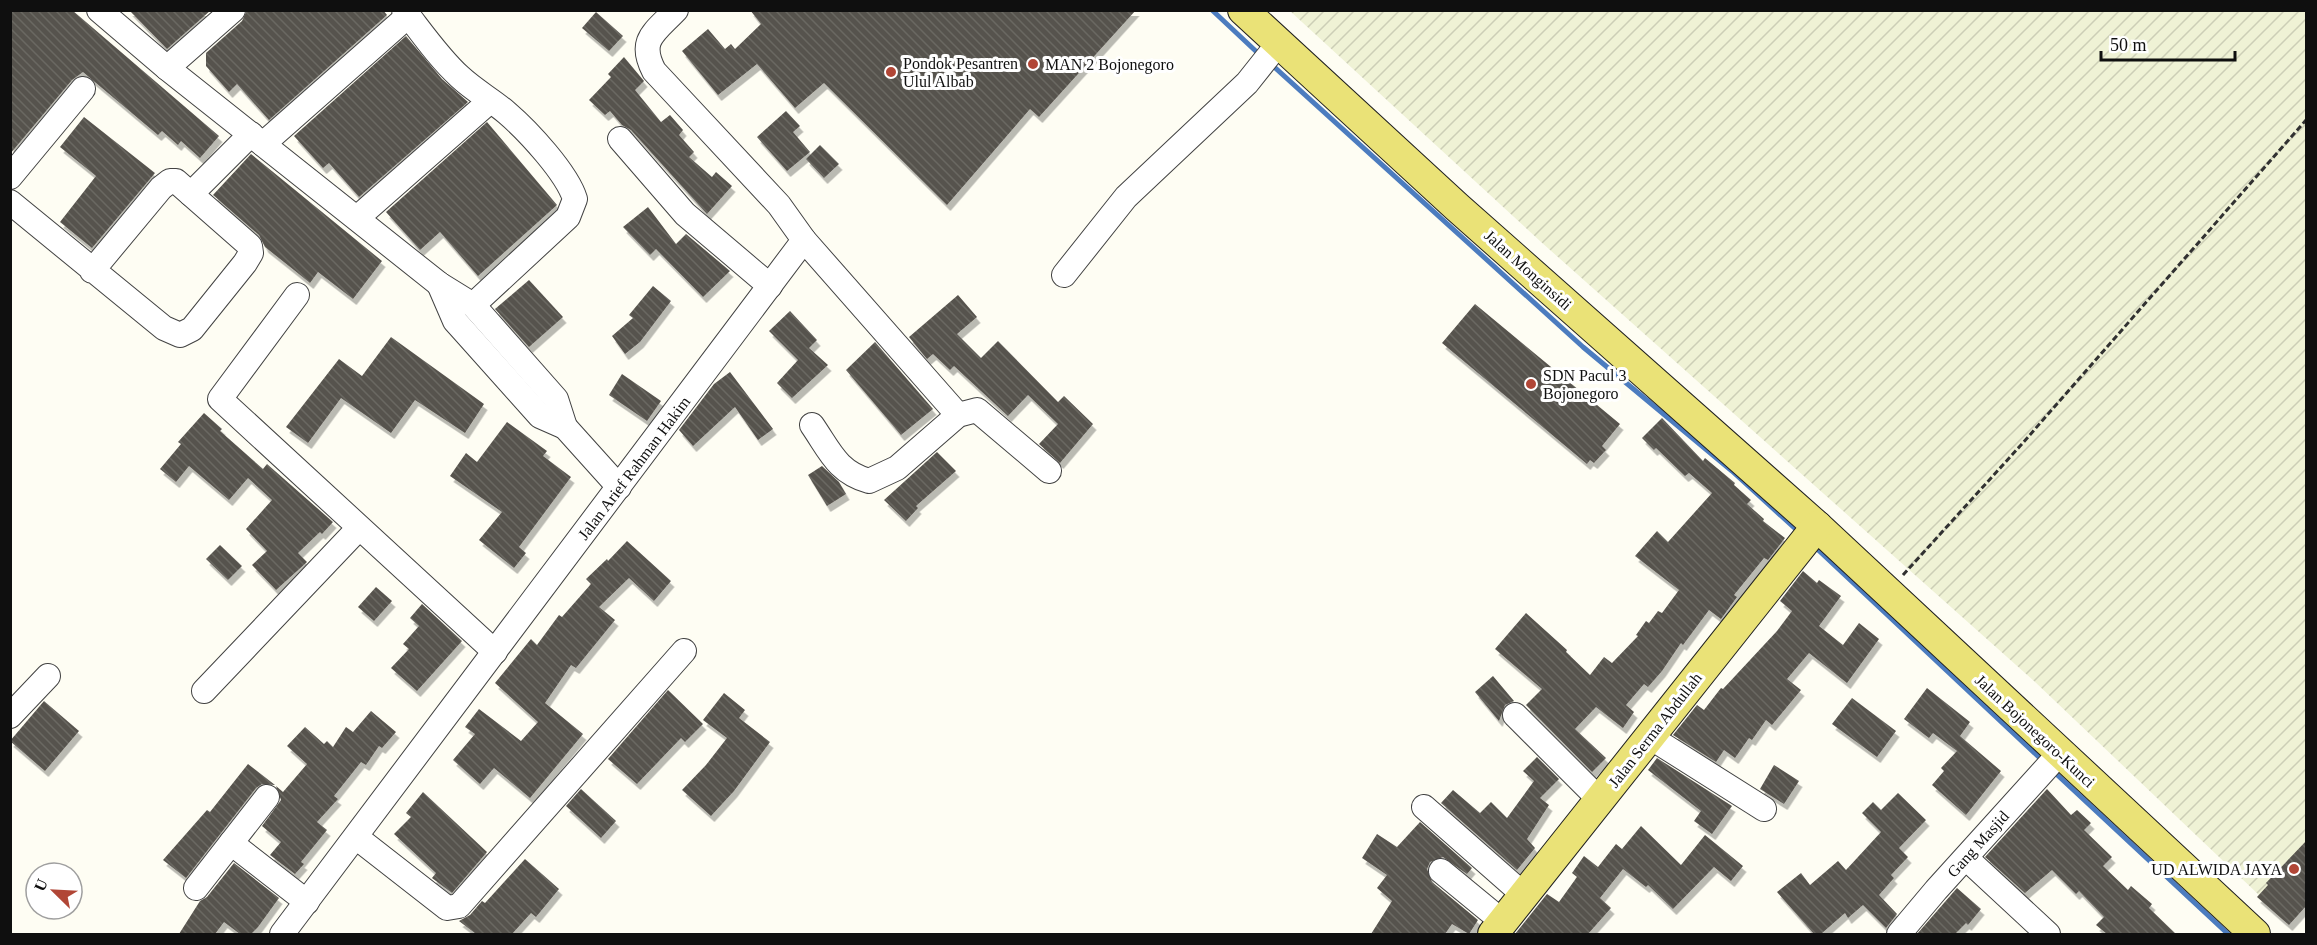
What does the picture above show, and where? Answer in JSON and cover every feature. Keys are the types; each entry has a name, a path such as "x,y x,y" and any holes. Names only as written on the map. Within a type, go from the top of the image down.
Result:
{"main road":[{"name":"Jalan Monginsidi","path":"1243,10 1270,54 1807,538"},
{"name":"Jalan Bojonegoro-Kunci","path":"1807,538 1887,592 2051,763 2255,934"},
{"name":"Jalan Serma Abdullah","path":"1498,928 1807,538"}],"street":[{"path":"99,10 167,68 439,284 477,309 556,399 565,427 619,487"},
{"path":"167,68 233,10"},
{"path":"676,10 648,43 646,55 654,71 779,205 804,240 958,415"},
{"path":"191,194 406,13 452,70 509,115 524,130 567,181 575,199 568,217 477,309 464,331"},
{"path":"1064,275 1126,197 1247,83 1270,54"},
{"path":"10,177 83,89"},
{"path":"357,218 490,101"},
{"path":"620,139 696,225 770,286"},
{"path":"10,202 92,271 164,328 180,335 192,329 251,253 247,242 176,181 166,183 92,271"},
{"name":"Jalan Arief Rahman Hakim","path":"282,934 804,240"},
{"path":"439,284 456,321 464,331 540,416 565,427"},
{"path":"297,295 220,399 358,529 495,652"},
{"path":"812,425 841,469 853,477 869,481 897,468 958,415 977,410 1049,471"},
{"path":"204,691 358,529"},
{"path":"356,837 447,908 459,906 684,651"},
{"path":"10,716 48,676"},
{"path":"1515,715 1600,800"},
{"path":"1650,737 1764,809"},
{"name":"Gang Masjid","path":"1899,934 2051,763"},
{"path":"196,888 267,797"},
{"path":"1424,807 1524,895"},
{"path":"231,843 307,902"},
{"path":"1966,858 2048,934"},
{"path":"1442,872 1498,928"}],"path":[{"path":"1887,592 2021,446 2307,120"}],"green space":[{"path":"1290,11 2306,11 2306,847 2259,895 2034,681 1540,241"}],"building":[{"path":"10,10 72,10 219,136 200,158 181,141 178,145 162,131 158,135 83,72 72,80 10,154"},
{"path":"129,10 211,10 167,49"},
{"path":"247,10 383,10 387,15 269,120 237,84 229,92 206,66 206,53 242,21"},
{"path":"750,10 1136,10 1039,117 1030,109 947,205 824,83 795,108 757,64 718,95 682,51 708,29 725,49 731,44 735,49 761,24"},
{"path":"596,12 623,36 609,51 582,28"},
{"path":"406,36 442,79 468,102 359,197 329,163 323,168 294,136"},
{"path":"624,57 644,81 635,90 661,122 670,115 683,130 679,135 694,152 689,157 712,177 716,172 732,186 707,214 631,130 622,125 610,111 605,115 589,100 611,77 608,74"},
{"path":"786,111 800,126 793,132 810,152 787,171 757,137"},
{"path":"84,117 155,173 92,248 60,222 96,176 60,147"},
{"path":"487,122 557,205 478,276 440,232 420,250 386,212"},
{"path":"820,145 839,164 824,178 806,159"},
{"path":"251,154 382,261 353,299 318,272 310,283 265,247 259,235 213,195"},
{"path":"648,207 676,244 686,234 730,271 703,297 656,249 650,255 623,227"},
{"path":"529,280 563,317 529,347 495,309"},
{"path":"653,286 671,301 640,342 625,354 612,336 633,318 629,315"},
{"path":"958,295 977,317 957,334 981,358 998,341 1058,402 1064,396 1093,424 1060,463 1039,444 1058,424 1028,395 1008,416 954,366 950,370 933,354 927,359 909,337"},
{"name":"SDN Pacul 3 Bojonegoro","path":"1475,304 1620,424 1602,446 1606,450 1594,463 1590,460 1587,464 1442,343"},
{"path":"790,311 817,340 809,348 828,365 792,398 777,383 798,360 769,331"},
{"path":"391,337 484,404 465,433 415,400 391,433 341,398 308,443 286,427 339,359 362,376"},
{"path":"875,342 933,409 901,435 846,370"},
{"path":"730,372 773,429 758,440 735,407 693,446 679,430 714,384"},
{"path":"622,374 661,401 647,421 609,395"},
{"path":"204,413 222,429 220,431 263,469 267,464 333,522 298,553 307,562 276,590 252,565 267,551 246,529 272,500 248,478 229,500 189,466 176,482 160,469 181,444 178,442"},
{"path":"1662,418 1703,461 1705,458 1735,483 1734,485 1751,500 1747,504 1764,519 1763,521 1785,538 1768,560 1764,558 1734,595 1737,597 1721,619 1709,610 1683,645 1681,643 1662,671 1648,687 1644,684 1626,705 1634,712 1623,728 1596,707 1575,729 1606,758 1592,772 1526,705 1542,689 1495,649 1526,613 1567,650 1566,652 1590,675 1604,657 1612,663 1638,636 1636,635 1646,621 1649,623 1658,611 1662,613 1679,590 1635,556 1657,531 1668,542 1712,493 1689,473 1685,476 1642,438"},
{"path":"507,422 547,451 543,456 571,477 519,547 526,553 514,568 479,540 502,512 450,476 466,453 477,462"},
{"path":"937,452 956,471 916,506 918,508 906,521 884,500"},
{"path":"822,466 839,482 846,494 827,506 808,475"},
{"path":"627,541 671,581 654,601 629,578 599,607 615,620 576,668 571,665 545,703 583,734 530,798 494,768 480,784 453,760 475,734 465,727 479,709 521,741 538,722 495,683 531,639 537,645 559,615 562,617 591,584 586,579"},
{"path":"220,545 242,566 228,580 206,559"},
{"path":"1803,571 1817,583 1819,580 1841,596 1819,626 1843,645 1859,623 1879,639 1847,683 1809,653 1787,679 1801,690 1772,725 1766,720 1735,758 1724,750 1716,762 1673,735 1697,705 1704,710 1721,688 1723,689 1777,631 1792,611 1780,601"},
{"path":"376,587 392,601 374,621 358,607"},
{"path":"422,604 462,641 417,691 391,668 409,649 403,644 419,626 410,618"},
{"path":"1493,676 1514,701 1505,705 1499,721 1475,692"},
{"path":"1927,688 1970,722 1960,736 2001,771 1966,815 1932,785 1944,771 1941,768 1957,751 1933,733 1929,738 1904,719"},
{"path":"668,690 703,724 685,742 681,738 637,784 608,759"},
{"path":"724,693 745,710 739,718 770,742 734,791 711,816 682,790 727,738 703,720"},
{"path":"1852,698 1896,731 1877,757 1832,724"},
{"path":"44,701 79,731 45,771 10,741"},
{"path":"371,711 396,732 382,748 379,746 366,765 361,762 334,796 338,799 317,822 327,830 301,862 304,864 295,874 270,855 281,842 262,826 281,800 276,786 283,792 307,764 287,746 305,727 324,744 327,741 333,747 346,727 353,732"},
{"path":"1537,757 1559,779 1540,798 1549,805 1527,839 1535,848 1517,870 1441,803 1453,790 1480,813 1491,802 1507,818 1534,781 1523,771"},
{"path":"1657,758 1732,806 1712,834 1694,821 1701,811 1648,770"},
{"path":"248,764 275,785 262,784 256,788 186,878 163,860 207,810 210,812"},
{"path":"1774,765 1799,781 1784,804 1760,789"},
{"path":"581,789 616,821 601,838 566,806"},
{"path":"2047,789 2071,815 2077,810 2091,823 2084,830 2112,857 2103,866 2128,890 2131,886 2152,904 2149,908 2176,934 2107,934 2096,925 2104,917 2079,891 2076,894 2052,870 2025,893 1985,857"},
{"path":"423,792 487,852 452,893 432,878 436,873 394,834 411,817 406,813"},
{"path":"1898,793 1926,820 1899,848 1908,857 1891,875 1894,878 1879,895 1897,914 1886,928 1863,905 1848,918 1845,913 1821,934 1814,934 1777,892 1801,873 1810,885 1838,861 1846,870 1881,832 1862,813 1873,802 1881,810"},
{"path":"1420,822 1472,868 1467,874 1443,857 1430,862 1427,869 1432,882 1478,920 1469,934 1452,924 1445,934 1371,934 1392,901 1377,888 1387,875 1362,858 1377,834 1397,847"},
{"path":"1641,826 1681,865 1705,835 1743,866 1731,881 1714,867 1673,909 1648,885 1646,887 1623,869 1600,898 1611,908 1588,934 1515,934 1547,894 1559,902 1577,877 1572,873 1584,856 1598,867 1616,844 1622,849"},
{"name":"UD ALWIDA JAYA","path":"2307,840 2307,905 2289,925 2257,897 2268,885 2266,883"},
{"path":"525,859 559,889 536,917 531,913 512,934 476,934 459,921 470,915 482,901 485,903"},
{"path":"234,863 279,898 258,927 251,934 240,934 224,922 215,934 179,934 200,901 207,897"},
{"path":"1957,888 1981,909 1968,925 1966,923 1955,934 1917,934"}],"waterway":[{"path":"1212,10 1261,56"},
{"path":"1271,64 1583,347 1732,471 1800,533"},
{"path":"1814,546 2043,761"},
{"path":"2052,770 2228,934"}],"place":[{"name":"MAN 2 Bojonegoro","path":"1033,64"},
{"name":"Pondok Pesantren Ulul Albab","path":"891,72"},
{"name":"SDN Pacul 3 Bojonegoro","path":"1531,384"},
{"name":"UD ALWIDA JAYA","path":"2294,869"}]}
